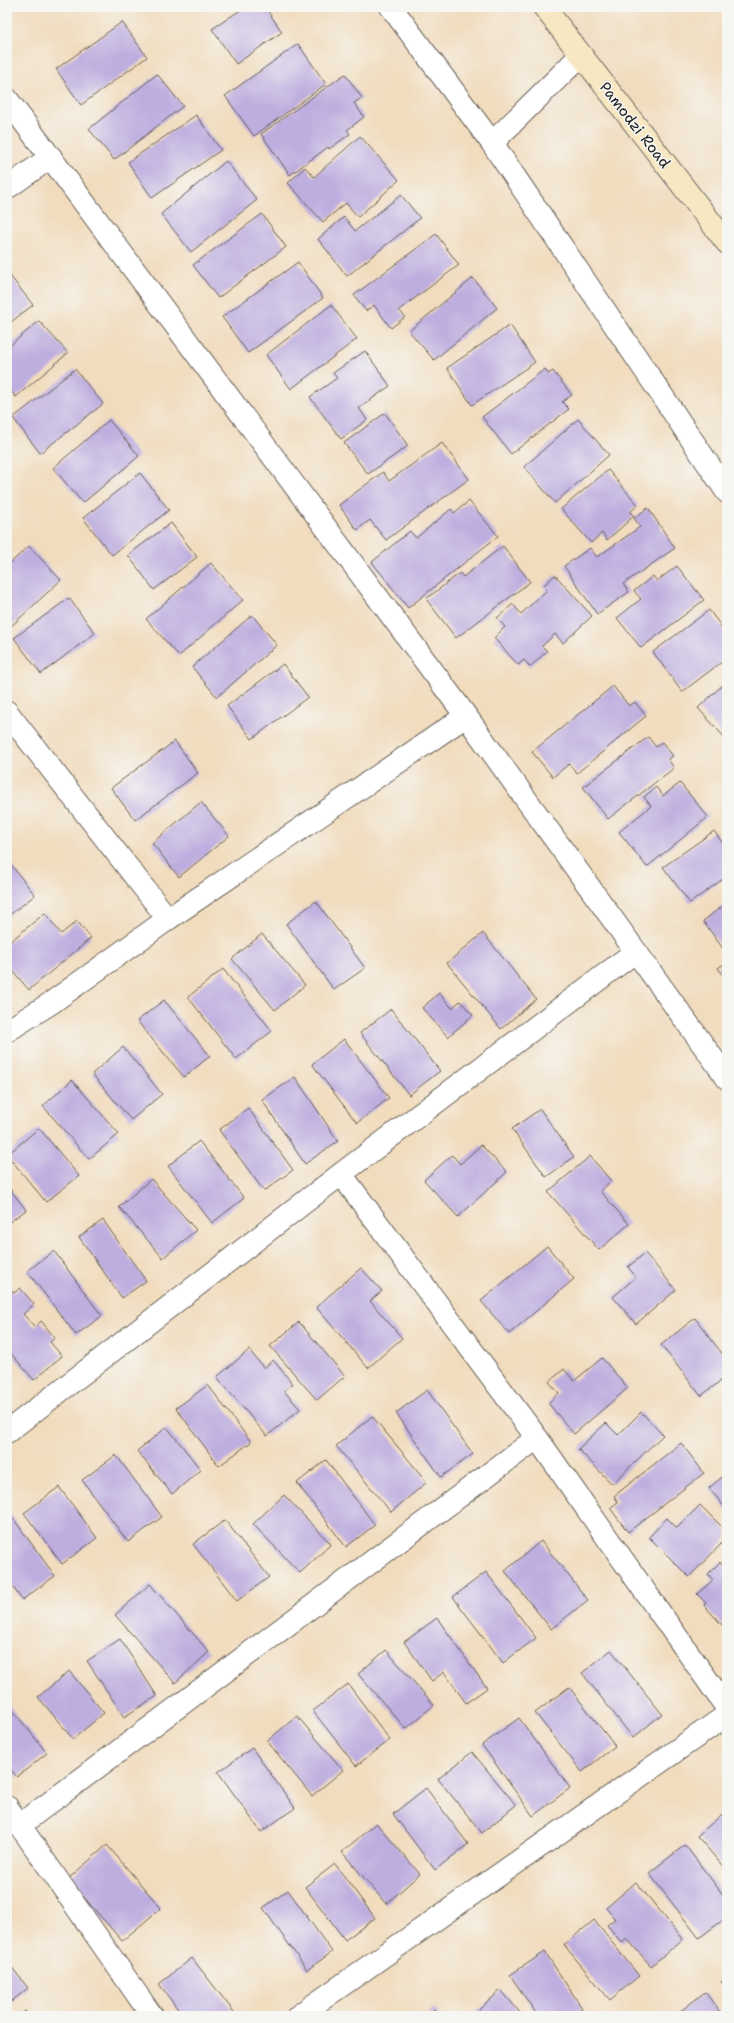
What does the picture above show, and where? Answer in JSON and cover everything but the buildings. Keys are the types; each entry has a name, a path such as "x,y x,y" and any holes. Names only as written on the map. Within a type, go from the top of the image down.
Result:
{"street":[{"path":"391,7 492,143 727,492"},
{"name":"Pamodzi Road","path":"544,7 727,244"},
{"path":"492,143 581,55"},
{"path":"7,99 52,157 466,716 727,1078"},
{"path":"7,188 52,157"},
{"path":"7,712 168,919"},
{"path":"7,1031 51,1003 168,919 466,716"},
{"path":"7,1432 341,1174 635,952"},
{"path":"341,1174 537,1438 727,1708"},
{"path":"20,1825 537,1438"},
{"path":"298,2016 727,1715"},
{"path":"7,1807 152,2016"}]}
